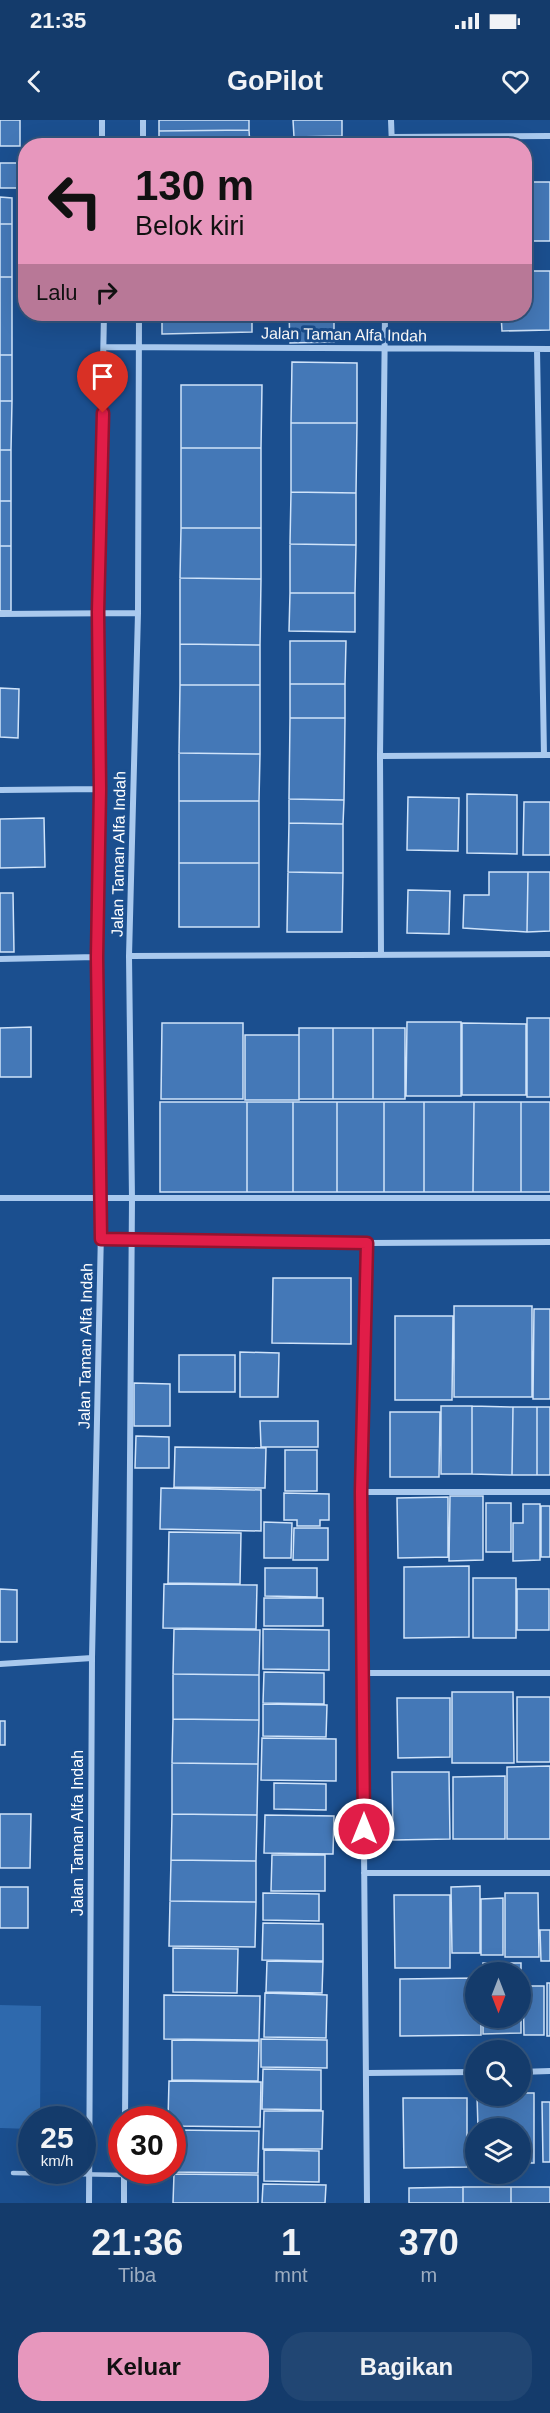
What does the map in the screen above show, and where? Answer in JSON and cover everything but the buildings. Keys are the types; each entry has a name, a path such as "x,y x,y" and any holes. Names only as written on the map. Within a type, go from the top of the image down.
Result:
{"street":[{"path":"102,120 102,138"},
{"path":"143,120 143,138"},
{"path":"392,120 392,137 550,136"},
{"name":"Jalan Taman Alfa Indah","path":"89,2106 92,1658 101,1239 97,957 100,789 98,612 104,321"},
{"name":"Jalan Taman Alfa Indah","path":"125,2106 132,1199 129,956 138,613 139,321"},
{"path":"381,955 380,756 386,321"},
{"name":"Jalan Taman Alfa Indah","path":"104,346 550,349"},
{"path":"380,756 547,755 537,349"},
{"path":"0,614 138,613"},
{"path":"0,790 100,789"},
{"path":"129,956 550,954"},
{"path":"0,959 97,957"},
{"path":"0,1198 101,1200 550,1198"},
{"path":"101,1239 367,1243 550,1242"},
{"path":"367,1243 361,1492 367,2203"},
{"path":"361,1492 550,1492"},
{"path":"0,1664 92,1658"},
{"path":"363,1673 550,1673"},
{"path":"364,1874 550,1873"},
{"path":"366,2073 465,2072"},
{"path":"531,2072 550,2072"},
{"name":"Jalan Taman Alfa Indah","path":"89,2184 89,2203"},
{"path":"124,2184 124,2203"}],"lane":[{"path":"13,2174 18,2174"}],"shaded area":[{"path":"0,2005 41,2006 40,2106 18,2106 18,2129 0,2128"}],"route":[{"path":"103,413 98,612 100,789 97,957 101,1239 367,1243 361,1492 364,1829"}]}
